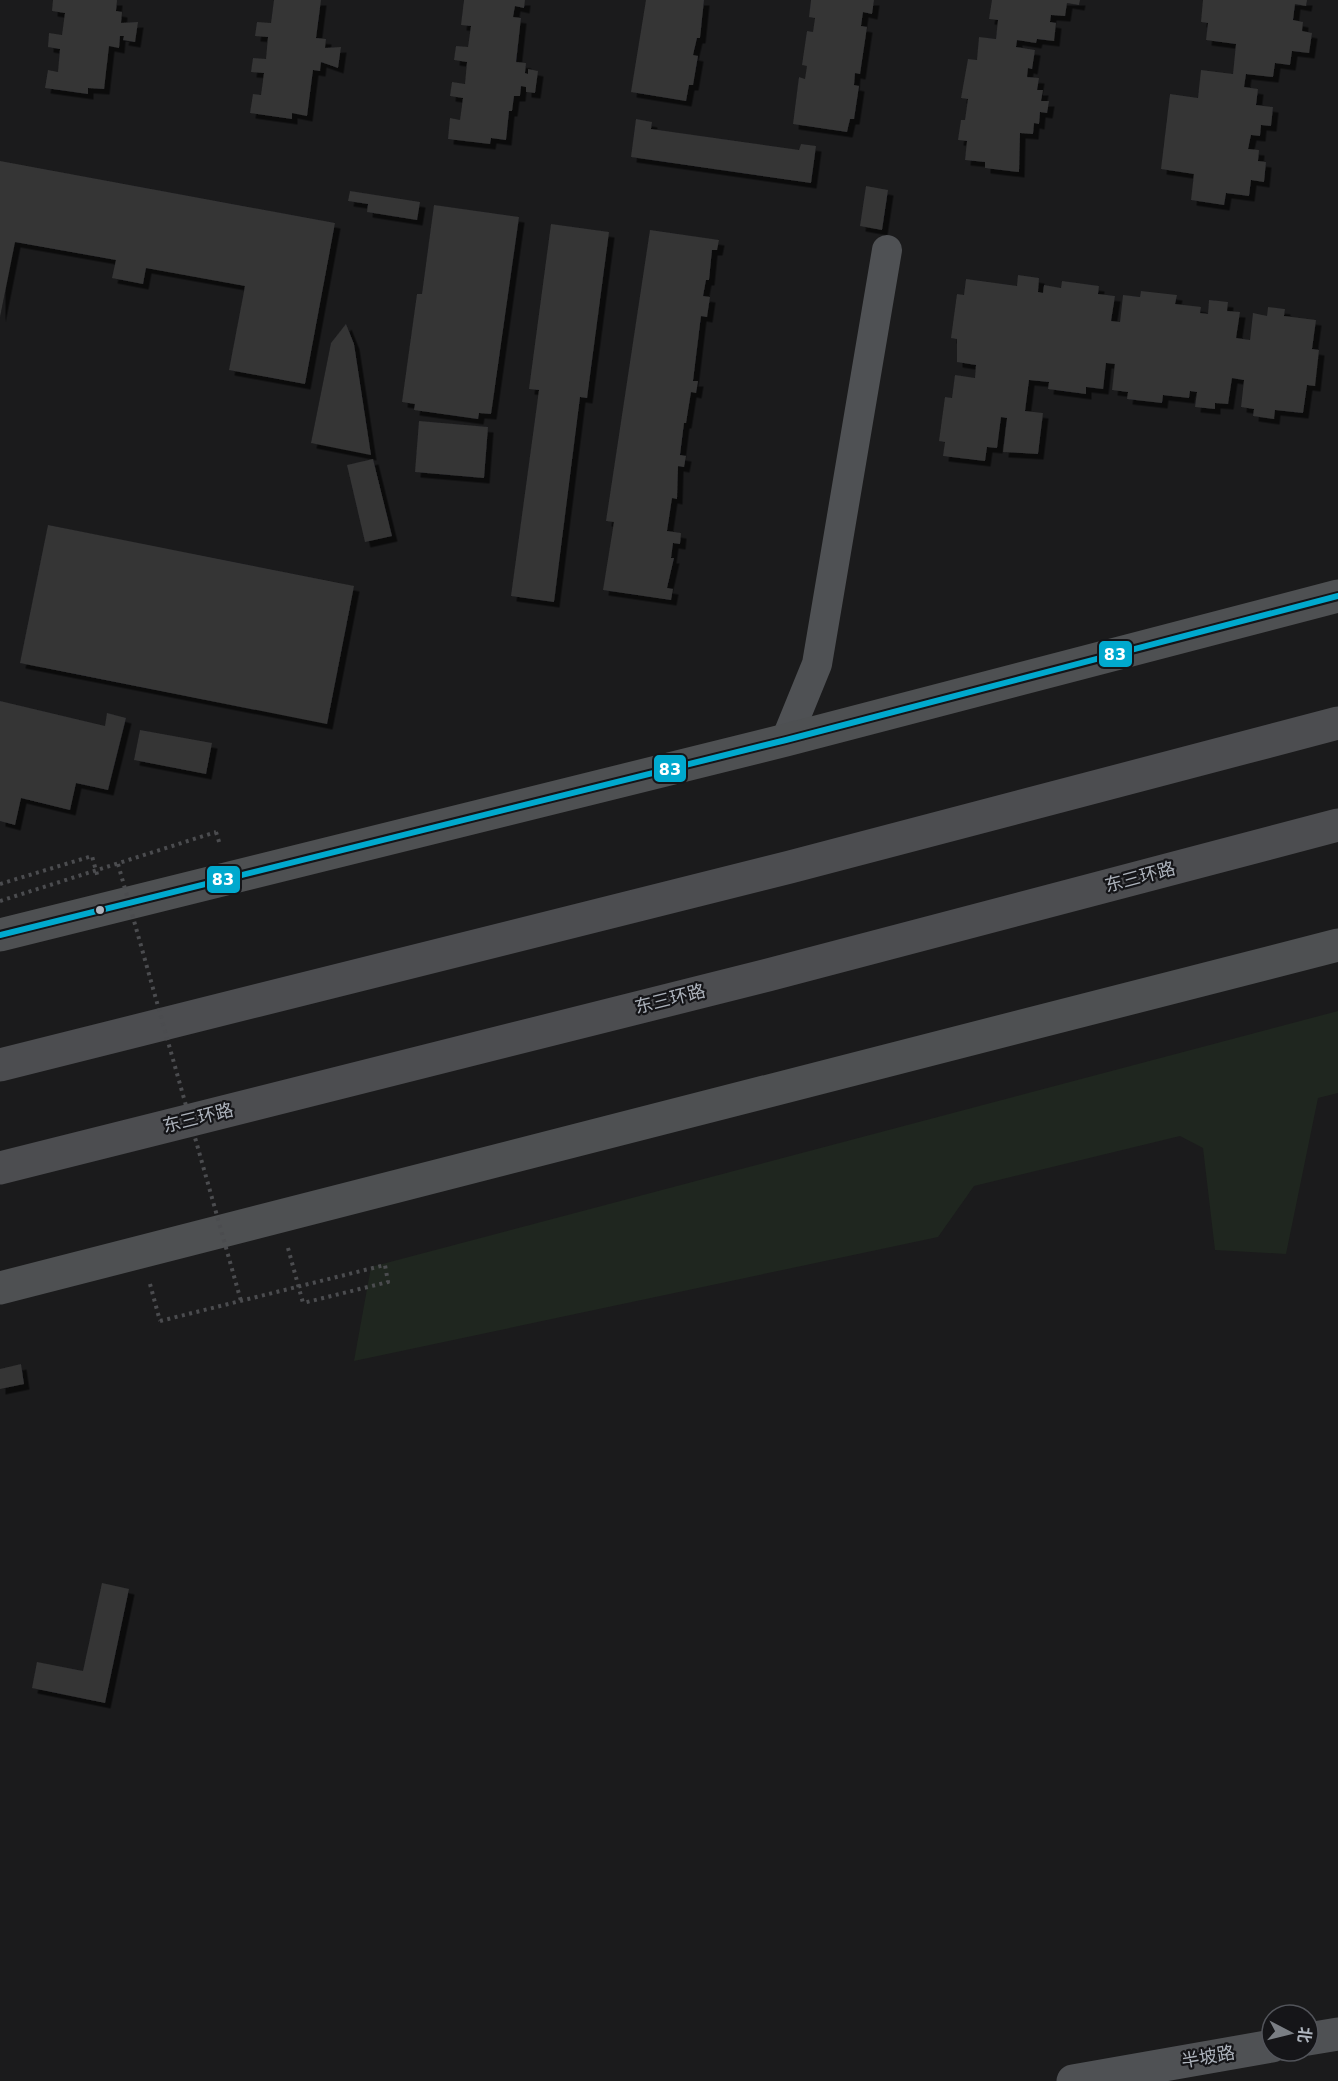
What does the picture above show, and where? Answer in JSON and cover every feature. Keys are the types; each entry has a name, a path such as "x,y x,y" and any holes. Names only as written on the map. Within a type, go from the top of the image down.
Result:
{"highway":[{"path":"0,1065 790,867 1338,723"},
{"name":"东三环路","path":"0,1168 768,975 1338,825"}],"main road":[{"path":"0,935 786,740 1338,596"},
{"path":"0,1288 1338,945"}],"street":[{"path":"786,740 817,664 887,250"},
{"path":"1320,2037 1338,2034"},
{"name":"半坡路","path":"1073,2081 1260,2048"}],"path":[{"path":"0,901 216,832"},
{"path":"0,884 92,856"},
{"path":"118,864 241,1301"},
{"path":"160,1321 241,1301 385,1265 388,1282 303,1303 279,1216"}],"shaded area":[{"path":"1338,1011 1338,1093 1318,1098 1286,1254 1215,1250 1203,1148 1180,1136 974,1186 938,1237 354,1361 371,1267"}],"building":[{"path":"53,0 117,0 116,11 122,12 121,23 138,22 135,42 123,40 124,36 120,36 119,48 109,46 104,89 88,88 88,94 45,88 48,70 58,72 60,49 48,47 49,33 62,35 65,13 52,11"},
{"path":"274,0 321,0 316,38 326,39 325,48 341,47 338,68 321,62 320,71 313,70 307,116 292,113 292,119 250,113 253,94 261,95 264,73 251,72 253,58 266,59 268,37 255,36 257,22 271,23"},
{"path":"464,0 525,0 524,8 515,6 513,17 521,18 516,62 526,63 525,73 528,74 528,69 538,71 535,93 526,92 526,87 521,86 520,96 514,96 512,111 509,111 506,140 491,138 490,144 448,139 450,118 460,120 463,98 450,96 452,82 465,84 467,62 454,60 456,46 468,47 471,26 461,25"},
{"path":"646,0 704,0 700,38 697,38 693,55 698,56 693,85 689,85 686,101 631,92"},
{"path":"811,0 874,0 872,14 863,12 861,26 867,27 860,74 855,73 854,85 859,86 854,119 850,119 847,132 793,124 799,77 805,79 807,66 802,65 807,31 813,32 815,18 809,17"},
{"path":"992,0 1080,0 1079,5 1067,3 1065,16 1051,15 1050,22 1056,23 1054,41 1037,39 1036,43 1017,40 1016,47 1035,50 1032,69 1028,68 1027,77 1039,78 1037,90 1043,90 1041,101 1049,101 1047,113 1040,112 1039,124 1034,123 1033,134 1020,133 1019,172 985,168 985,162 965,160 967,141 958,140 961,120 965,120 968,99 961,98 968,59 977,60 979,37 996,39 998,20 989,19"},
{"path":"1203,0 1307,0 1306,6 1295,4 1293,20 1303,22 1302,31 1312,33 1309,53 1292,51 1290,65 1275,63 1273,77 1246,74 1244,87 1258,89 1256,105 1273,107 1271,126 1261,125 1260,136 1251,135 1248,149 1259,150 1258,161 1266,162 1264,182 1251,180 1249,196 1226,193 1224,205 1191,200 1194,174 1161,169 1170,94 1198,98 1201,70 1233,74 1236,44 1206,40 1208,23 1201,22"},
{"path":"636,119 652,122 651,129 799,150 801,144 816,146 811,183 631,157"},
{"path":"0,161 335,223 305,384 229,370 245,286 146,268 143,284 112,278 116,260 15,242 0,317"},
{"path":"866,186 888,190 882,230 860,226"},
{"path":"350,191 420,202 417,220 367,212 368,204 348,201"},
{"path":"434,205 519,217 491,414 479,413 478,419 414,410 415,404 402,402 417,294 422,294"},
{"path":"551,224 609,232 587,398 580,397 554,602 511,596 539,390 529,389"},
{"path":"650,230 719,240 717,250 712,250 709,280 706,280 703,296 710,297 707,317 701,316 693,381 698,381 696,393 691,392 686,423 684,423 680,455 686,456 684,467 678,466 677,499 672,498 667,531 681,533 680,544 673,543 671,558 674,558 667,588 673,589 671,600 603,590 614,522 606,521"},
{"path":"1018,275 1039,278 1038,292 1043,293 1044,285 1061,288 1062,281 1099,286 1098,294 1115,296 1111,321 1120,322 1123,295 1140,297 1141,291 1177,295 1175,304 1201,307 1200,313 1208,314 1209,300 1228,302 1227,311 1240,312 1236,338 1250,340 1253,313 1267,316 1268,307 1285,309 1284,316 1316,320 1312,349 1319,350 1315,386 1307,385 1303,413 1275,410 1274,419 1253,416 1254,409 1241,407 1244,380 1232,378 1228,404 1215,403 1215,409 1195,407 1197,392 1190,391 1189,398 1163,395 1162,403 1127,399 1128,392 1112,390 1115,364 1106,363 1103,389 1086,387 1086,394 1048,389 1049,382 1029,380 1025,411 1043,413 1038,454 1003,452 1007,418 1001,417 997,448 987,447 985,461 943,456 945,442 939,441 945,397 952,398 955,375 975,378 976,365 957,362 957,339 951,338 957,294 964,295 966,279 1017,286"},
{"path":"346,324 354,344 371,455 311,443 331,343"},
{"path":"419,421 488,427 484,478 415,472"},
{"path":"373,459 392,536 365,542 347,465"},
{"path":"48,525 354,586 327,724 20,663"},
{"path":"0,701 105,726 107,713 126,718 108,790 76,783 70,810 21,798 15,825 0,821"},
{"path":"140,730 212,743 206,774 134,760"},
{"path":"21,1364 24,1384 0,1389 0,1369"},
{"path":"102,1583 129,1589 105,1703 32,1688 37,1662 83,1671"}],"transit line":[{"name":"83","path":"0,935 786,740 1338,596"}]}
